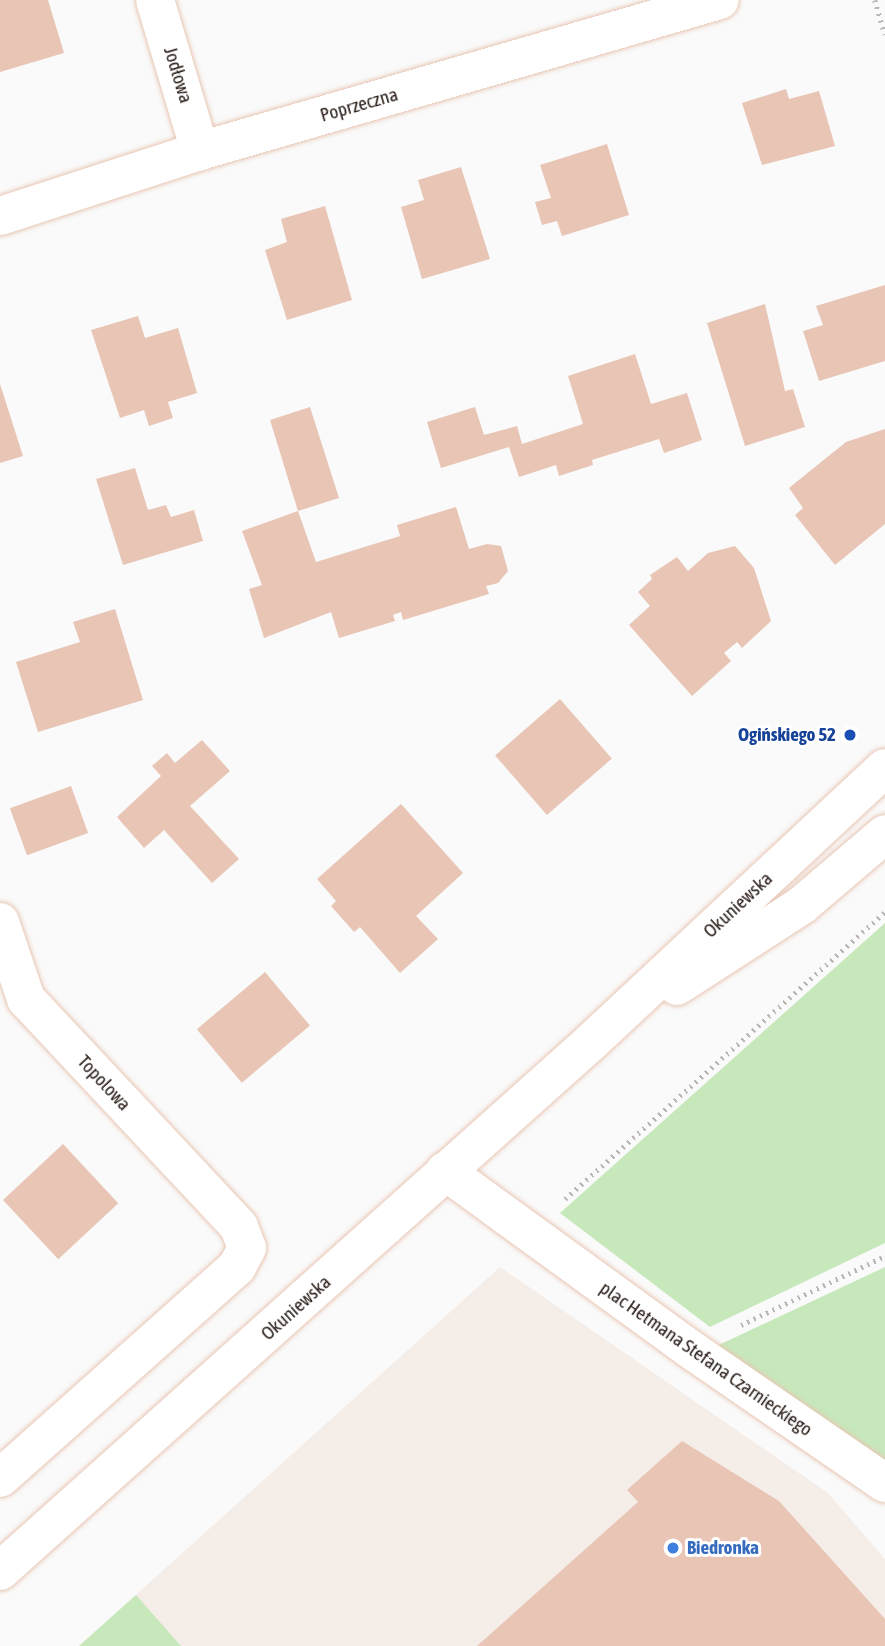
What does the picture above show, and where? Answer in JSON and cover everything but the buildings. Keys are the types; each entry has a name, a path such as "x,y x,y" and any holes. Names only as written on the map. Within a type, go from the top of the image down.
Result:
{"street":[{"name":"Jodłowa","path":"155,0 200,151"},
{"name":"Poprzeczna","path":"0,216 200,151 720,0"},
{"name":"Okuniewska","path":"0,1571 590,1043 885,768"},
{"name":"Okuniewska","path":"590,1043 802,905 885,834"},
{"name":"Topolowa","path":"0,922 26,999 239,1227 247,1248 237,1266 0,1478"},
{"name":"plac Hetmana Stefana Czarnieckiego","path":"445,1171 690,1349 885,1483"}],"path":[{"path":"875,0 885,35"},
{"path":"528,1232 885,912"},
{"path":"690,1349 885,1256"}],"shaded area":[{"path":"500,1267 828,1493 885,1559 885,1646 79,1646"}],"green space":[{"path":"885,923 885,1243 710,1327 560,1213"},
{"path":"885,1267 885,1467 706,1351"},
{"path":"136,1595 181,1646 79,1646"}],"place":[{"name":"Ogińskiego 52","path":"850,735"},
{"name":"Biedronka","path":"673,1548"}]}
